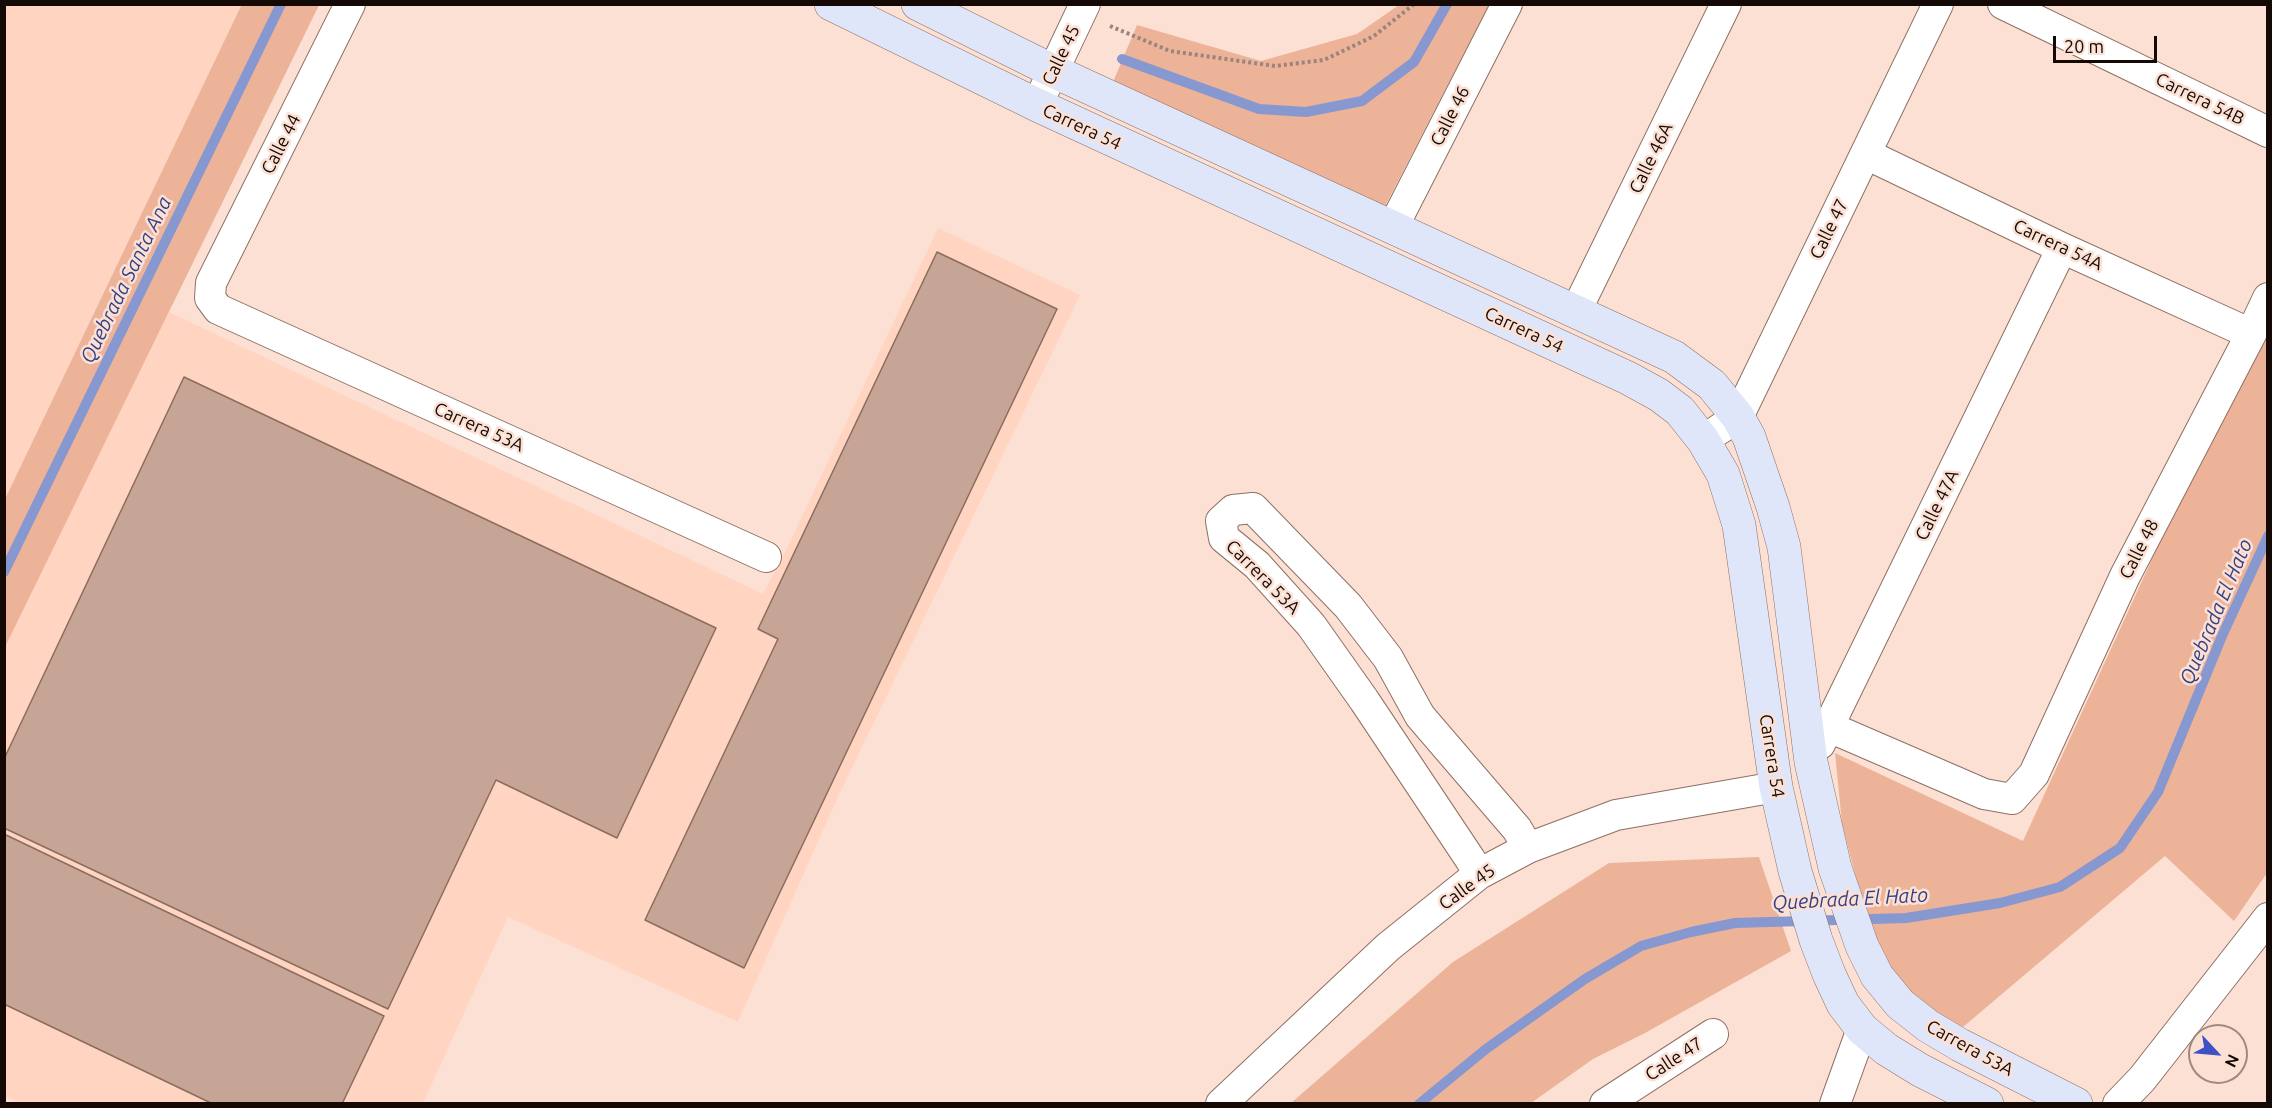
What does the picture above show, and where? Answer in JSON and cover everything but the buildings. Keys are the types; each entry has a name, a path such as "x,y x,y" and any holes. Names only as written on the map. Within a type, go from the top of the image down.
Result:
{"main road":[{"name":"Carrera 54","path":"831,4 1037,105 1628,378 1659,395 1680,411 1703,440 1723,474 1739,525 1776,787 1795,871 1829,974 1843,1004 1862,1029"},
{"path":"925,5 1053,71 1674,357 1712,385 1738,417 1749,437 1784,547 1811,762"},
{"name":"Carrera 53A","path":"1811,762 1835,868 1862,946 1877,976 1900,1004 1928,1026 1960,1046 2076,1104"},
{"path":"1862,1029 1886,1049 1920,1070 1987,1104"}],"street":[{"name":"Calle 44","path":"211,283 350,4"},
{"name":"Calle 46","path":"1393,227 1507,4"},
{"name":"Calle 46A","path":"1576,311 1726,4"},
{"name":"Calle 47","path":"1738,417 1938,4"},
{"name":"Carrera 54B","path":"2003,4 2268,132"},
{"name":"Calle 45","path":"1037,105 1083,9"},
{"name":"Carrera 54A","path":"1866,154 2062,248 2251,334"},
{"name":"Calle 47A","path":"1811,762 2062,248"},
{"name":"Carrera 53A","path":"211,283 210,298 218,309 766,557"},
{"name":"Calle 48","path":"1829,727 1984,794 2012,799 2034,774 2125,576 2268,298"},
{"path":"1703,440 1738,417"},
{"name":"Carrera 53A","path":"1479,874 1364,700 1311,625 1257,564 1224,538 1221,521 1233,510 1253,508 1348,606 1388,658 1420,716 1516,829 1528,848"},
{"name":"Calle 45","path":"1221,1104 1388,947 1479,874 1528,848 1616,815 1776,787"},
{"path":"2118,1104 2142,1079 2264,930"},
{"path":"1835,1104 1862,1029"},
{"name":"Calle 47","path":"1605,1104 1713,1034"}],"path":[{"path":"1083,9 1170,51 1275,66 1324,60 1374,36 1414,4"}],"shaded area":[{"path":"242,4 319,5 5,647 5,499"},
{"path":"4,5 242,5 5,499"},
{"path":"1399,5 1489,5 1382,212 1113,82 1137,25 1261,61 1357,34"},
{"path":"938,228 1080,295 835,803 738,1022 508,917 423,1103 20,1104 5,1096 4,647 169,312 763,594 790,542"},
{"path":"2267,308 2267,873 2234,921 2165,856 1963,1027 1921,1007 1892,977 1868,925 1842,823 1835,753 2023,841"},
{"path":"1759,857 1791,951 1645,1033 1593,1059 1531,1103 1291,1103 1453,962 1609,863"}],"waterway":[{"name":"Quebrada Santa Ana","path":"4,572 281,4"},
{"path":"1122,59 1259,109 1306,112 1362,101 1414,62 1447,4"},
{"name":"Quebrada El Hato","path":"1419,1104 1486,1049 1585,979 1641,946 1735,923 1906,918 2000,903 2060,887 2120,848 2158,792 2222,636 2268,536"}]}
